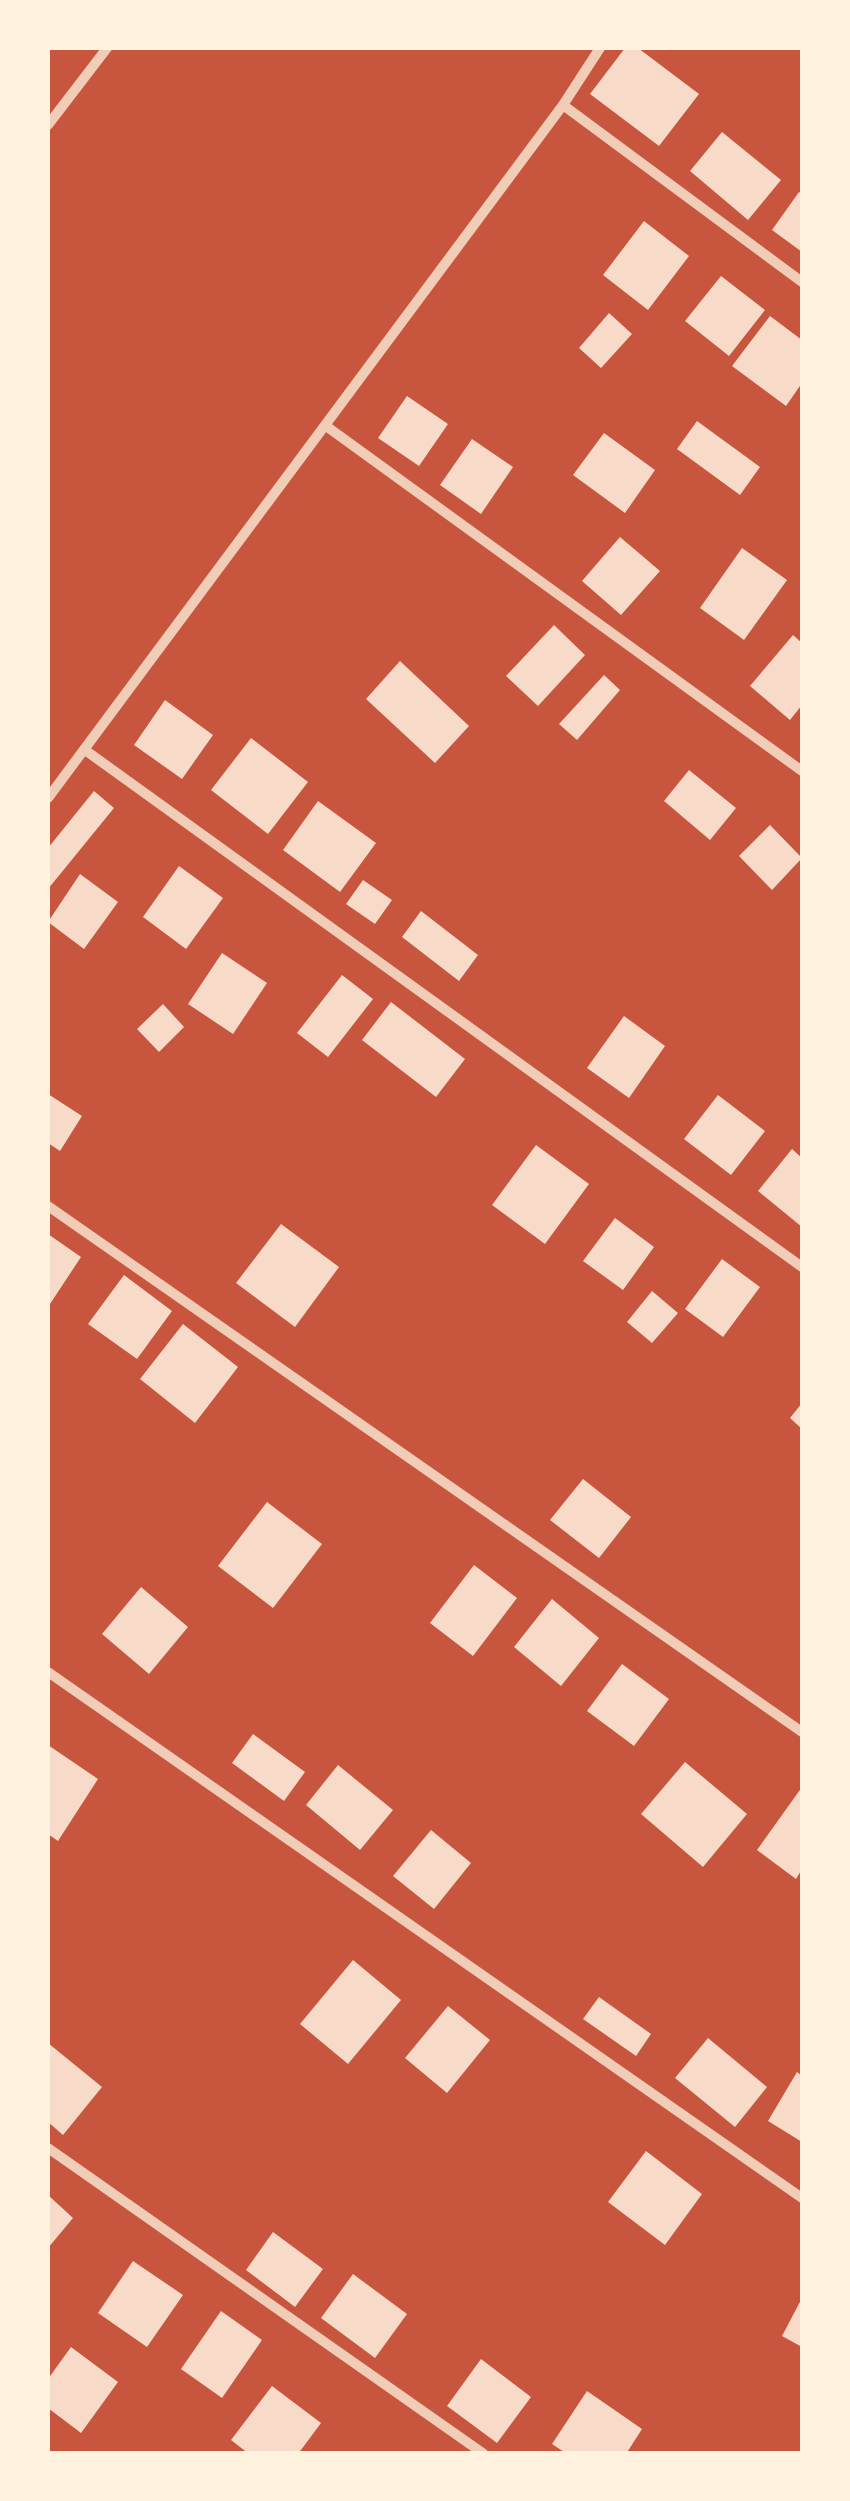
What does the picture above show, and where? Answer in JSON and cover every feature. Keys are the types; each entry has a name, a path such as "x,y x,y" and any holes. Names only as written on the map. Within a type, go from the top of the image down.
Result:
{"street":[{"path":"48,126 107,48"},
{"path":"48,798 563,105 600,48"},
{"path":"563,105 802,282"},
{"path":"326,426 802,771"},
{"path":"85,750 802,1266"},
{"path":"48,1206 802,1732"},
{"path":"48,1672 802,2198"},
{"path":"48,2148 484,2454"}],"building":[{"path":"625,48 638,48 699,94 659,146 590,94"},
{"path":"722,132 781,180 748,220 690,171"},
{"path":"799,192 802,194 802,252 772,230"},
{"path":"644,221 689,256 648,310 603,275"},
{"path":"721,276 765,310 729,356 685,321"},
{"path":"609,313 632,334 601,368 579,348"},
{"path":"770,316 802,340 802,383 786,406 732,366"},
{"path":"407,396 448,424 419,466 378,438"},
{"path":"697,421 760,467 740,495 677,449"},
{"path":"604,433 655,470 625,513 573,475"},
{"path":"472,439 513,467 481,514 440,485"},
{"path":"620,537 660,571 621,615 582,581"},
{"path":"742,548 787,580 744,640 700,608"},
{"path":"554,625 585,655 538,706 506,676"},
{"path":"793,635 802,643 802,705 790,720 750,686"},
{"path":"400,661 469,726 435,763 366,699"},
{"path":"604,675 620,690 577,740 559,724"},
{"path":"165,700 213,735 182,779 134,745"},
{"path":"251,738 308,782 268,834 211,790"},
{"path":"689,770 736,808 710,840 664,801"},
{"path":"94,791 114,808 48,889 48,848"},
{"path":"318,801 376,843 340,892 283,850"},
{"path":"770,825 802,858 772,890 739,856"},
{"path":"179,866 223,898 186,949 143,917"},
{"path":"80,874 118,902 84,949 48,922"},
{"path":"363,880 392,900 375,924 346,904"},
{"path":"421,911 478,955 459,981 402,937"},
{"path":"222,953 267,983 233,1034 188,1004"},
{"path":"342,975 373,999 328,1057 297,1033"},
{"path":"391,1002 465,1059 436,1097 362,1040"},
{"path":"163,1004 184,1027 159,1052 137,1029"},
{"path":"624,1016 665,1046 629,1098 587,1068"},
{"path":"48,1094 82,1116 60,1151 48,1143"},
{"path":"718,1095 765,1131 731,1175 684,1139"},
{"path":"536,1145 589,1184 545,1244 492,1205"},
{"path":"792,1149 802,1158 802,1227 758,1191"},
{"path":"615,1218 654,1247 623,1290 583,1261"},
{"path":"281,1224 339,1267 295,1327 236,1283"},
{"path":"48,1234 81,1257 48,1307"},
{"path":"722,1259 760,1287 723,1337 685,1309"},
{"path":"124,1275 172,1311 137,1359 88,1324"},
{"path":"652,1291 678,1313 652,1343 627,1322"},
{"path":"183,1324 238,1367 195,1423 140,1379"},
{"path":"802,1403 802,1429 790,1418"},
{"path":"583,1479 631,1517 599,1558 550,1520"},
{"path":"267,1502 322,1544 273,1608 218,1566"},
{"path":"474,1565 517,1598 473,1656 430,1623"},
{"path":"141,1587 188,1627 149,1674 102,1634"},
{"path":"552,1599 599,1638 561,1686 514,1647"},
{"path":"622,1664 669,1699 634,1746 587,1711"},
{"path":"253,1734 305,1772 284,1801 232,1763"},
{"path":"48,1745 98,1779 58,1841 48,1834"},
{"path":"685,1762 747,1814 703,1867 641,1814"},
{"path":"338,1765 393,1810 360,1850 306,1805"},
{"path":"802,1787 802,1869 796,1879 757,1850"},
{"path":"431,1830 471,1863 434,1909 393,1876"},
{"path":"353,1960 401,2000 348,2064 300,2024"},
{"path":"599,1997 651,2034 636,2056 583,2019"},
{"path":"448,2006 490,2040 447,2093 405,2058"},
{"path":"708,2038 767,2087 735,2127 675,2078"},
{"path":"48,2043 102,2087 63,2135 48,2122"},
{"path":"797,2072 802,2076 802,2142 768,2121"},
{"path":"646,2151 702,2194 665,2245 608,2202"},
{"path":"48,2195 73,2218 48,2248"},
{"path":"273,2232 323,2269 295,2307 246,2270"},
{"path":"133,2261 183,2295 147,2347 98,2313"},
{"path":"353,2274 407,2314 375,2358 321,2318"},
{"path":"802,2298 802,2347 782,2336"},
{"path":"221,2311 262,2340 222,2398 181,2369"},
{"path":"71,2347 118,2382 81,2433 48,2408 48,2379"},
{"path":"481,2359 531,2397 497,2443 447,2406"},
{"path":"272,2386 321,2423 298,2454 249,2454 231,2440"},
{"path":"587,2391 642,2429 626,2454 567,2454 552,2444"}]}
